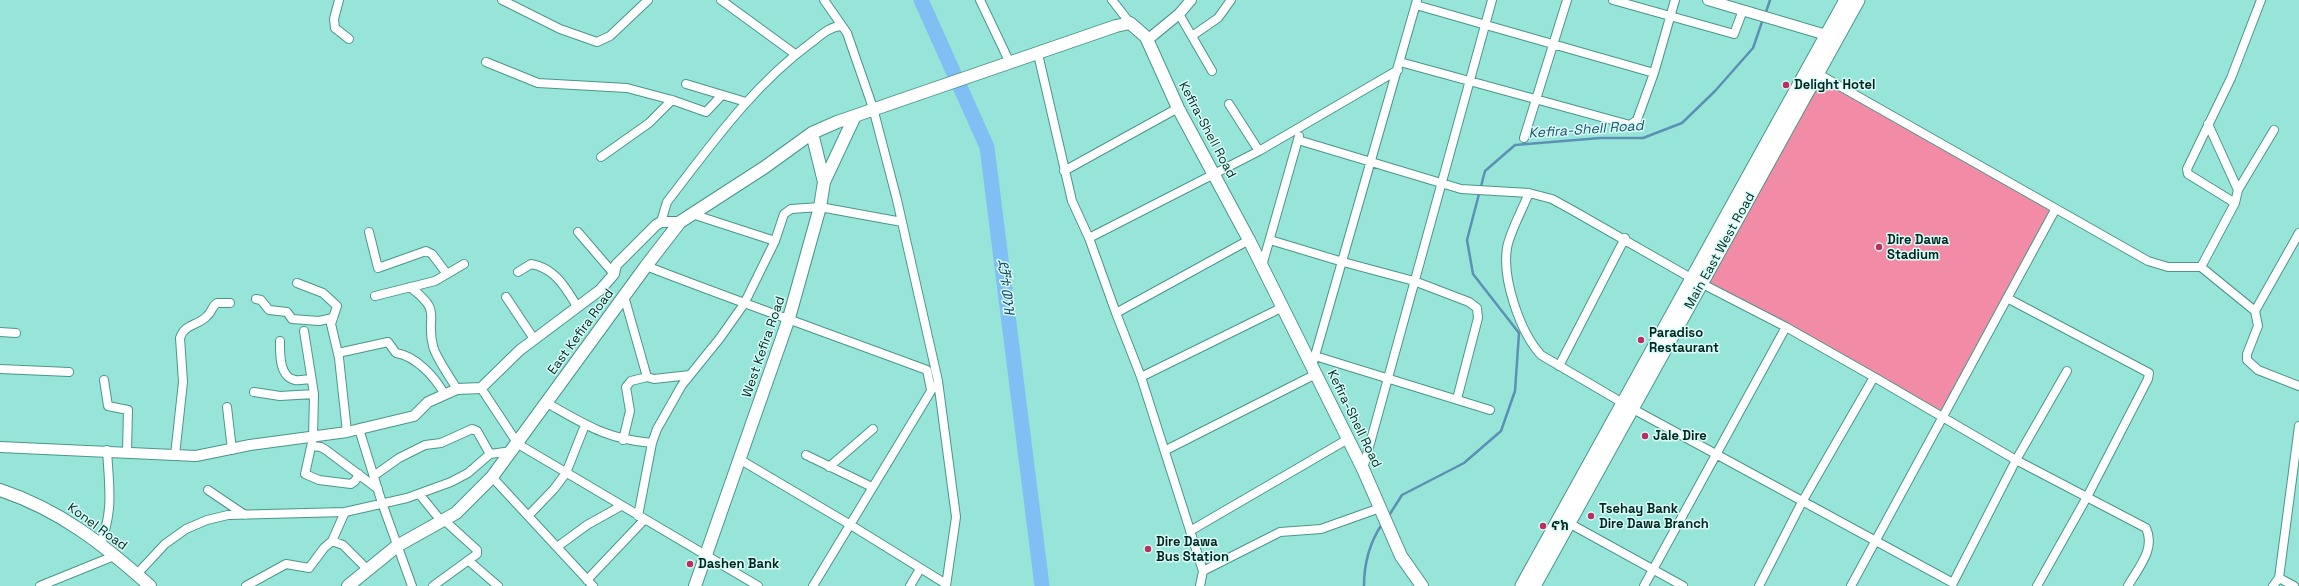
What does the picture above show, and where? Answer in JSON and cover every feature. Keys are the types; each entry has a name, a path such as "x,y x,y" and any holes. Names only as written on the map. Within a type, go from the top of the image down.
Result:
{"main road":[{"name":"Main East West Road","path":"1832,36 1846,0"},
{"name":"Main East West Road","path":"1534,586 1565,521 1812,70 1832,36 1858,0"},
{"path":"855,116 873,108 1038,54 1116,26 1130,23"},
{"name":"Kefira-Shell Road","path":"1130,23 1146,37 1178,108 1214,173 1315,366 1363,469 1401,556 1422,586"},
{"name":"East Kefira Road","path":"348,586 397,546 443,522 456,513 492,477 515,448 624,296 680,222 765,167 812,133 855,116"},
{"name":"West Kefira Road","path":"695,586 705,553 789,318 820,207 824,182 855,116"},
{"path":"812,133 824,182"},
{"name":"Konel Road","path":"0,490 26,498 66,519 137,574 150,586"},
{"name":"Main East West Road","path":"1522,586 1565,521"}],"street":[{"path":"339,0 334,19 335,28 349,39"},
{"path":"505,1 560,29 597,42 610,36 648,0"},
{"path":"721,0 795,54"},
{"path":"739,459 850,524 946,585 956,517 938,381 902,222 873,108 845,29 841,26 824,0"},
{"path":"980,0 1010,63"},
{"path":"1112,0 1130,23"},
{"path":"1146,37 1151,37 1179,14 1191,0"},
{"path":"1192,36 1208,27 1218,18 1231,0"},
{"path":"1363,469 1492,0"},
{"path":"1524,138 1538,100 1567,0"},
{"path":"1613,0 1734,34 1743,10"},
{"path":"1089,238 1259,151 1399,66 1470,81 1630,125 1636,120 1654,73 1675,0"},
{"path":"1708,0 1832,36"},
{"path":"2235,203 2186,172 2231,78 2261,0"},
{"path":"1315,366 1417,2 1485,24 1654,73"},
{"path":"1179,14 1212,71"},
{"path":"0,447 107,450 196,456 232,450 250,445 312,442 414,416 428,402 457,389 481,388 534,339 554,326 577,306 600,290 614,274 616,265 661,222 667,202 746,102 795,54 831,28 841,26"},
{"path":"1038,54 1072,201 1089,238 1141,377 1166,450 1203,571 1200,586"},
{"path":"486,62 538,83 617,86 672,100 706,112 722,95"},
{"path":"1812,70 2055,210 2148,261 2168,267 2201,267 2255,310"},
{"path":"686,84 746,102"},
{"path":"601,158 650,123 672,100"},
{"path":"1229,104 1259,151"},
{"path":"1064,171 1178,108"},
{"path":"2208,124 2238,190"},
{"path":"1262,266 1302,126"},
{"path":"2201,267 2235,203 2238,190 2274,130"},
{"path":"1298,140 1466,190 1529,193 1552,199 1625,238 1697,281 1786,327 2016,460 2146,528 2149,534 2150,542 2148,551 2128,586"},
{"path":"1529,193 1507,247 1510,284 1518,318 1531,344 1541,355 1628,406 1954,585 2016,460 2067,371"},
{"path":"492,477 529,515 591,584 641,518 652,443 667,410 690,375 720,338 744,304 775,241 787,211 820,207 902,222"},
{"path":"1851,586 1874,540 1943,417 2055,210"},
{"path":"692,214 775,241"},
{"path":"661,222 680,222"},
{"path":"369,232 378,268 426,251 432,254 447,274"},
{"path":"578,232 614,274"},
{"path":"2298,236 2255,310 2258,326 2246,354 2247,360 2258,370 2299,386"},
{"path":"1559,366 1625,238"},
{"path":"1116,313 1249,240"},
{"path":"1270,240 1414,281 1468,302 1477,308 1478,318 1456,399"},
{"path":"375,296 435,280 464,264"},
{"path":"518,272 531,264 553,273 558,276 577,306"},
{"path":"646,266 744,304 789,318 927,370 931,390"},
{"path":"297,283 323,293 334,303 336,309 331,324 338,353 347,432"},
{"path":"410,287 429,303 432,317 433,347 457,389"},
{"path":"624,296 647,377"},
{"path":"506,297 534,339"},
{"path":"2007,298 2149,374 2148,379 2087,497 2037,586"},
{"path":"256,299 270,310 287,312 292,319 319,321 333,318"},
{"path":"175,455 183,382 180,338 182,332 187,327 207,316 217,303 230,303"},
{"path":"1141,377 1283,307"},
{"path":"1644,586 1786,327"},
{"path":"304,331 314,394 312,442 305,472 307,475 319,480 351,484 355,482 359,474"},
{"path":"0,332 16,333"},
{"path":"280,341 280,360 289,376 295,380 312,379"},
{"path":"338,353 388,342 396,353 402,353 428,370 445,394"},
{"path":"1166,450 1315,366 1387,379 1490,410"},
{"path":"0,369 69,372"},
{"path":"623,440 630,411 626,387 631,381 647,377 654,379 690,375"},
{"path":"1759,586 1802,502 1874,377"},
{"path":"104,380 108,406 128,410 127,452"},
{"path":"813,586 931,390 938,381"},
{"path":"481,388 515,448 566,473 641,518 705,553 758,586"},
{"path":"254,392 280,396 314,394"},
{"path":"547,403 609,436 623,440 652,443"},
{"path":"227,406 232,450"},
{"path":"529,515 554,490 566,473 585,424"},
{"path":"2273,586 2279,578 2299,426"},
{"path":"359,429 375,475 382,503 412,586"},
{"path":"375,475 399,458 425,445 441,443 472,429 477,431 490,454"},
{"path":"828,467 873,429"},
{"path":"1190,531 1348,439"},
{"path":"312,442 326,450 378,489"},
{"path":"137,574 165,544 186,529 207,520 228,515 246,516 345,512 420,495 468,473 490,454 515,448"},
{"path":"100,545 108,521 111,505 107,450"},
{"path":"806,455 872,487"},
{"path":"208,490 246,516"},
{"path":"420,495 443,522 478,551 469,561 433,586"},
{"path":"557,546 587,525 621,506"},
{"path":"246,586 286,564 305,569 309,568 332,541 345,512"},
{"path":"1203,571 1280,532 1321,529 1384,516"},
{"path":"1565,521 1653,571 1683,586"},
{"path":"332,541 343,545 367,569"},
{"path":"40,586 114,556"},
{"path":"469,561 498,586"},
{"path":"910,586 920,569"},
{"path":"2279,578 2294,586"}],"shaded area":[{"name":"Dire Dawa Stadium","path":"1817,73 2055,210 1943,417 1702,284"}],"waterway":[{"name":"ደቻቱ ወንዝ","path":"921,0 987,147 1042,586"},
{"name":"Kefira-Shell Road","path":"1765,15 1770,0"},
{"name":"Kefira-Shell Road","path":"1388,517 1402,495 1464,463 1501,431 1515,391 1519,333 1473,274 1467,240 1485,171 1515,145 1600,138 1643,138 1682,123 1715,91 1753,48 1763,19"},
{"name":"Kefira-Shell Road","path":"1364,586 1368,554 1374,538 1382,524"}],"place":[{"name":"Delight Hotel","path":"1786,85"},
{"name":"Dire Dawa Stadium","path":"1879,247"},
{"name":"Paradiso Restaurant","path":"1641,340"},
{"name":"Jale Dire","path":"1645,436"},
{"name":"Tsehay Bank Dire Dawa Branch","path":"1591,516"},
{"name":"ኖክ","path":"1543,526"},
{"name":"Dire Dawa Bus Station","path":"1148,549"},
{"name":"Dashen Bank","path":"690,564"}]}
